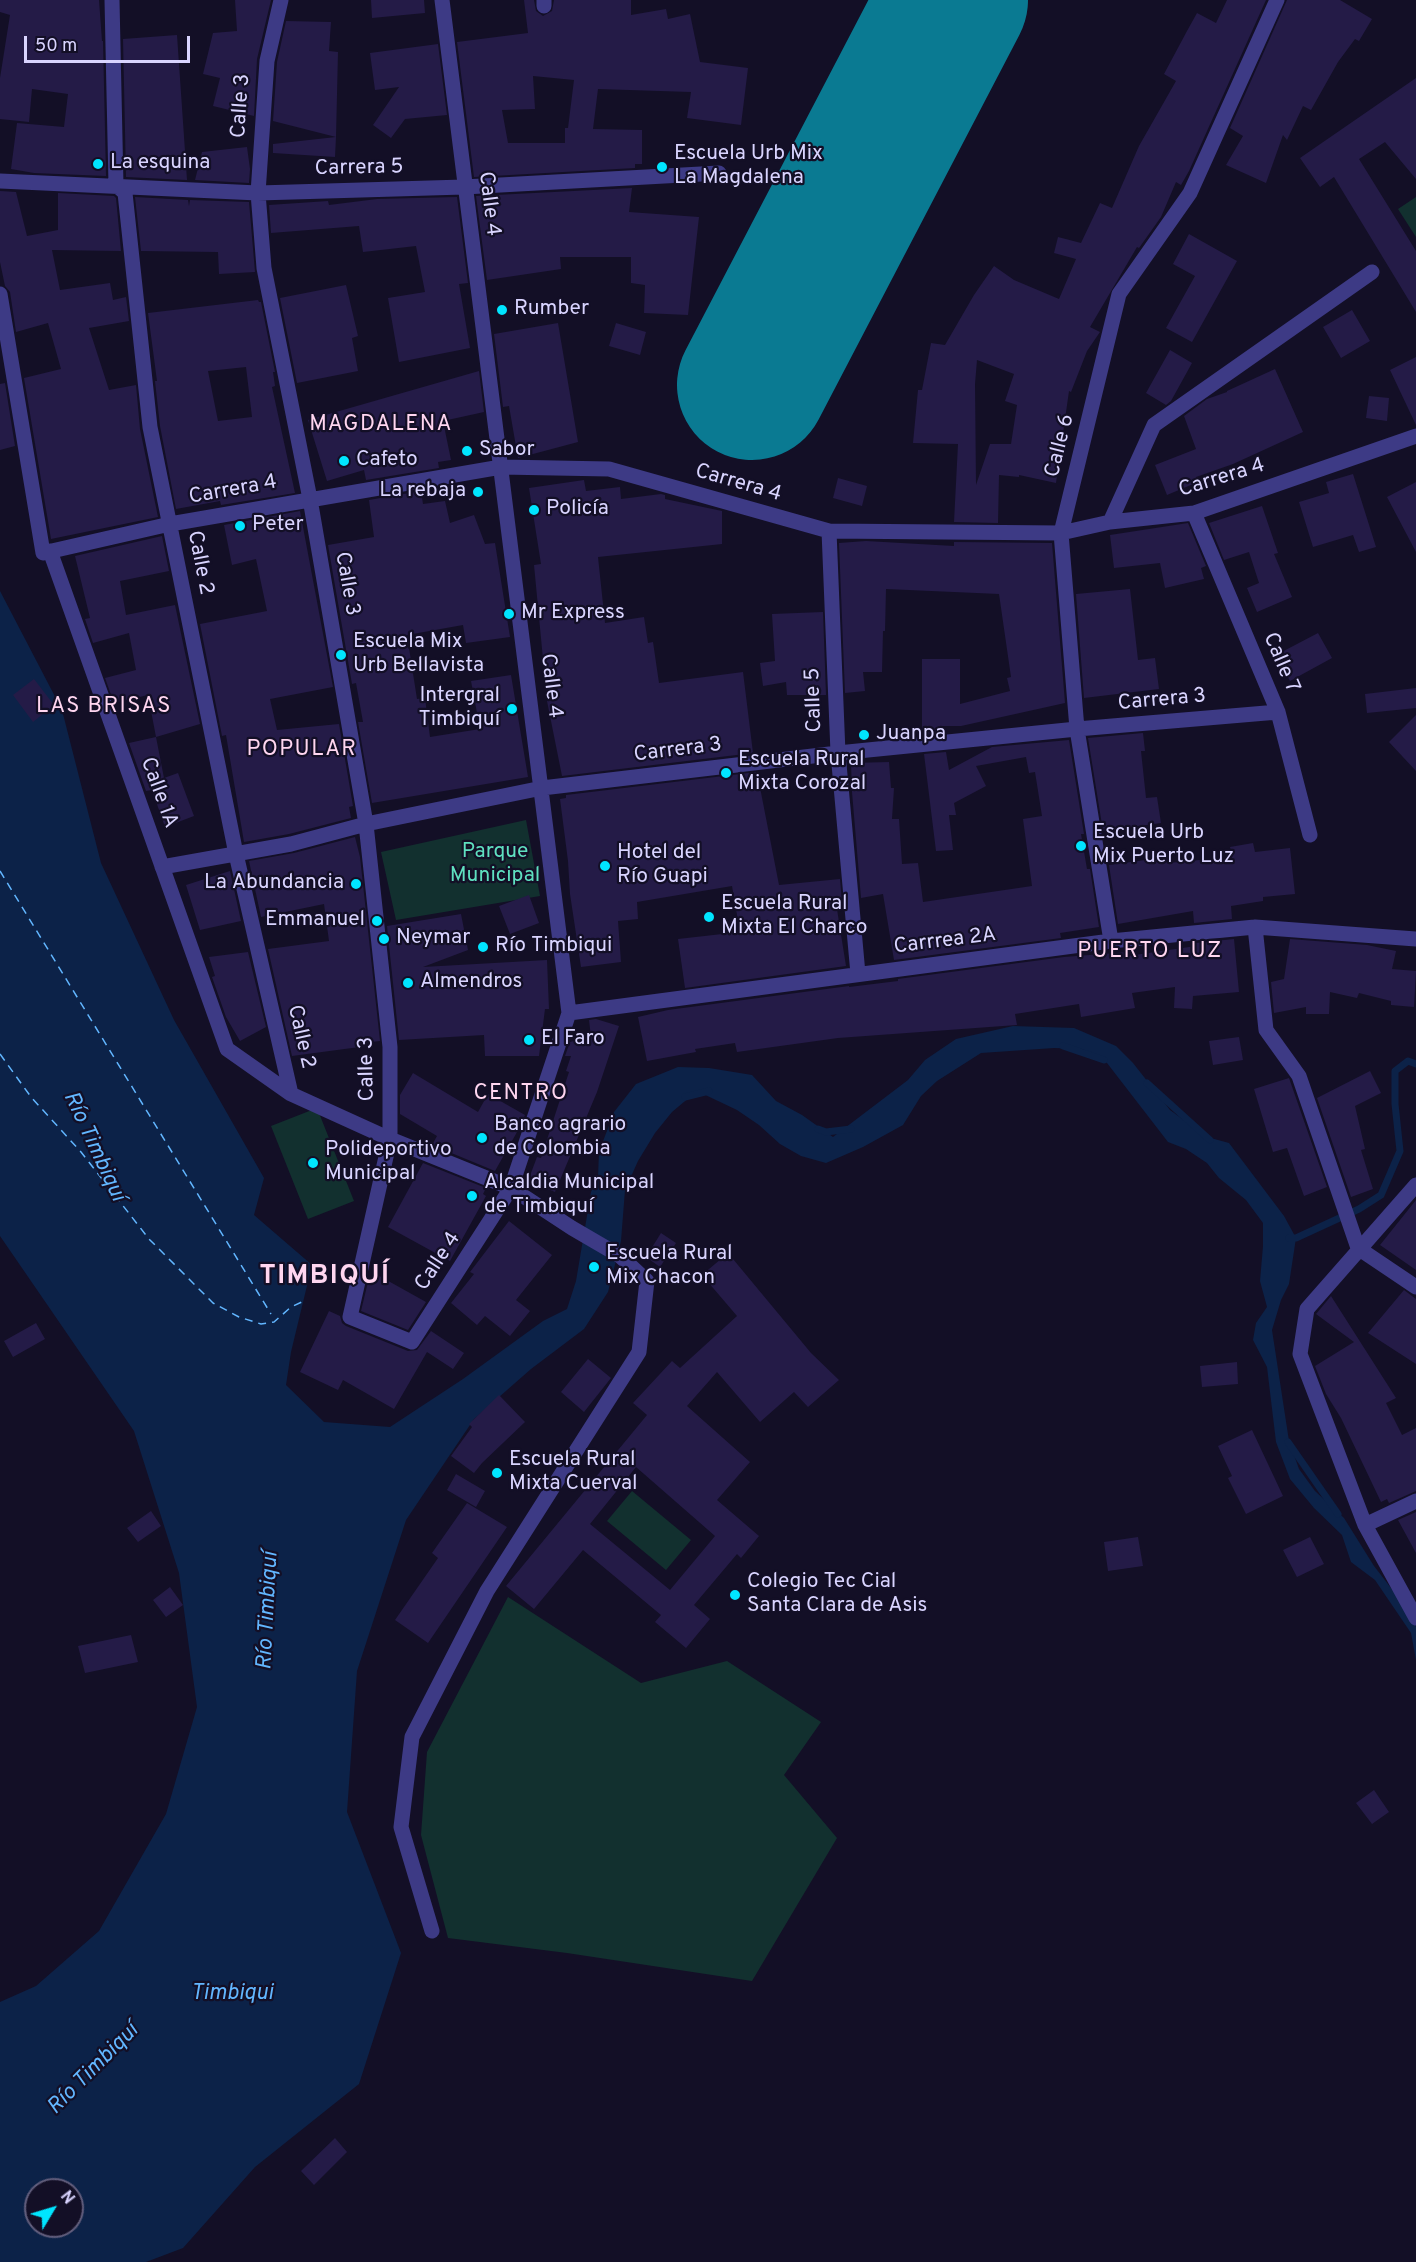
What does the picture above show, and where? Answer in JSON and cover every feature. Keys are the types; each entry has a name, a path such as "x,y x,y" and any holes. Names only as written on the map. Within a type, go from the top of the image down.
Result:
{"street":[{"name":"Calle 2","path":"112,0 116,185 125,194 150,428 236,854 291,1094"},
{"name":"Calle 3","path":"281,0 267,61 258,193 264,268 310,499 366,824 390,1047 390,1138 350,1317 412,1342"},
{"name":"Calle 4","path":"412,1342 511,1188 569,1013 442,0"},
{"name":"Calle 6","path":"1111,941 1077,729 1061,533 1119,294 1190,193 1277,0"},
{"name":"Carrera 5","path":"0,181 258,193 464,188 719,172"},
{"path":"1110,522 1154,425 1372,272"},
{"name":"Calle 1A","path":"0,294 47,552 227,1049 291,1094"},
{"name":"Carrera 4","path":"47,552 170,524 501,467 609,469 829,531 1061,533 1110,522 1194,513 1416,436"},
{"name":"Calle 7","path":"1194,513 1278,712 1310,835"},
{"name":"Calle 5","path":"829,531 838,753 858,974"},
{"name":"Carrera 3","path":"162,867 291,844 366,824 542,788 838,753 1278,712"},
{"path":"1255,927 1266,1030 1299,1076 1358,1248 1416,1287"},
{"name":"Carrrea 2A","path":"569,1013 1111,941 1255,927 1416,939"},
{"path":"291,1094 511,1188 620,1256 647,1281 639,1352 487,1591 412,1737 401,1827 432,1930"},
{"path":"1416,1185 1358,1248 1307,1309 1300,1354 1365,1525 1416,1618"},
{"path":"1365,1525 1416,1501"}],"green space":[{"path":"1416,197 1416,237 1398,209"},
{"name":"Parque Municipal","path":"526,820 540,896 396,920 381,852"},
{"name":"Polideportivo Municipal","path":"317,1108 354,1201 308,1219 271,1126"},
{"path":"632,1491 691,1540 666,1570 607,1521"},
{"path":"508,1597 641,1683 727,1661 821,1722 784,1775 837,1838 752,1981 567,1953 448,1938 421,1835 427,1752"}],"water":[{"name":"Timbiqui","path":"0,591 62,710 101,863 174,1020 264,1178 254,1215 312,1265 291,1352 286,1385 324,1422 390,1427 463,1379 543,1321 567,1309 576,1281 591,1192 598,1177 599,1152 614,1112 636,1084 678,1067 709,1068 752,1075 776,1101 802,1115 833,1137 908,1080 925,1060 956,1039 1013,1026 1074,1028 1116,1046 1133,1063 1170,1110 1207,1137 1229,1143 1284,1216 1296,1238 1289,1284 1281,1300 1272,1330 1289,1441 1299,1469 1315,1491 1344,1518 1374,1566 1408,1610 1416,1627 1416,1660 1411,1633 1375,1580 1351,1562 1342,1535 1314,1508 1290,1479 1276,1442 1267,1367 1253,1340 1256,1323 1267,1307 1260,1281 1263,1223 1246,1200 1219,1178 1207,1163 1186,1149 1168,1142 1107,1063 1082,1049 1054,1048 981,1053 937,1081 921,1096 903,1125 863,1147 826,1163 801,1156 780,1144 759,1125 737,1110 697,1091 672,1112 655,1133 638,1161 625,1190 621,1241 608,1292 584,1329 531,1369 474,1419 406,1520 357,1671 347,1812 401,1953 359,2084 255,2167 183,2248 146,2262 0,2262 0,2002 36,1986 99,1931 166,1814 197,1707 179,1573 134,1431 0,1236"}],"building":[{"path":"0,0 99,0 103,41 106,176 34,173 11,169 17,123 64,127 68,94 32,89 29,122 0,119 0,78 10,15 0,12"},
{"path":"235,0 271,0 257,59 254,116 213,106 220,78 203,74 213,33 237,31"},
{"path":"371,0 424,0 425,13 372,18"},
{"path":"524,0 534,0 536,11 543,16 552,11 554,0 631,0 631,15 666,9 668,19 690,14 700,62 748,68 741,125 687,118 691,92 598,89 593,129 642,130 642,164 635,164 635,168 474,177 457,42 528,33","holes":["533,76 574,80 568,128 565,128 565,143 508,143 502,110 535,109"]},
{"path":"1227,0 1266,0 1189,171 1181,185 1176,182 1161,217 1139,248 1137,247 1090,327 1100,332 1087,351 1071,392 1069,391 1056,483 1019,475 1019,477 999,475 998,523 954,522 958,444 913,443 918,390 922,390 931,343 945,345 994,266 1014,280 1059,299 1076,259 1054,253 1058,237 1081,243 1100,203 1112,208 1139,146 1176,81 1164,74 1197,13 1216,23","holes":["977,360 1014,374 1005,401 1017,405 1011,444 990,444 976,485 975,384"]},
{"path":"1287,0 1340,0 1372,19 1359,41 1355,39 1338,62 1311,110 1303,106 1287,140 1283,135 1266,183 1226,165 1243,136 1230,128"},
{"path":"286,21 331,22 329,51 338,52 336,137 273,121 277,62"},
{"path":"177,35 187,180 126,177 123,39"},
{"path":"438,44 447,115 405,119 391,138 373,125 399,87 375,90 370,53"},
{"path":"1416,78 1416,179 1385,142 1359,159 1416,251 1416,312 1334,177 1320,187 1300,158"},
{"path":"336,137 335,157 273,153 273,144"},
{"path":"247,147 249,183 195,180 202,152"},
{"path":"632,188 629,212 699,217 688,315 644,313 645,285 631,283 631,257 560,257 561,269 487,280 476,196"},
{"path":"0,191 16,192 27,236 58,230 58,193 114,196 116,198 121,251 52,250 60,290 110,283 113,300 126,297 129,321 89,328 109,390 136,385 140,429 158,517 51,539 24,378 61,369 48,323 16,332 10,292 5,286 0,262"},
{"path":"135,197 188,200 189,206 190,200 249,202 255,272 219,274 218,252 141,251"},
{"path":"457,197 468,283 459,284 470,348 399,362 388,298 425,292 416,246 363,252 359,226 271,233 269,205 328,201 329,205 377,199"},
{"path":"1189,234 1237,261 1192,342 1166,328 1195,276 1173,264"},
{"path":"346,285 358,336 352,338 358,371 297,383 280,298"},
{"path":"258,300 261,302 275,372 273,372 275,386 272,387 295,493 221,505 220,501 176,509 160,426 148,313","holes":["246,367 252,417 218,421 208,371"]},
{"path":"1352,310 1370,341 1341,358 1323,327"},
{"path":"558,323 578,442 518,458 509,406 503,407 494,334"},
{"path":"616,323 646,332 640,355 609,346"},
{"path":"1170,350 1192,363 1171,401 1166,405 1146,393"},
{"path":"1416,357 1416,425 1390,370"},
{"path":"1275,369 1303,432 1233,464 1196,477 1198,482 1167,495 1155,465 1196,449 1184,416 1207,399"},
{"path":"479,371 484,412 443,421 451,460 438,462 439,468 366,480 364,470 327,481 308,420"},
{"path":"5,383 15,446 0,450 0,384"},
{"path":"1369,396 1389,398 1387,421 1366,418"},
{"path":"1353,474 1376,547 1359,552 1353,535 1313,547 1299,502 1329,493 1326,482"},
{"path":"838,478 867,486 862,506 833,498"},
{"path":"584,480 586,491 620,487 621,499 661,494 665,495 665,499 722,511 722,544 598,557 605,623 644,617 648,643 653,642 659,683 743,672 753,753 562,776 547,701 534,565 541,564 529,488"},
{"path":"1416,482 1416,552 1387,497"},
{"path":"421,491 423,504 445,501 450,523 474,515 485,544 495,543 510,637 466,643 463,625 407,635 417,699 425,698 430,737 480,729 471,681 511,675 528,777 372,803 358,722 363,722 356,683 352,684 328,545 374,537 369,500"},
{"path":"1262,506 1278,553 1274,554 1292,597 1257,612 1247,588 1259,583 1249,552 1224,560 1209,523"},
{"path":"300,511 333,687 270,699 277,730 339,724 353,806 349,807 351,818 289,834 244,842 226,735 222,736 200,624 267,611 256,559 232,565 224,525"},
{"path":"1188,523 1206,566 1201,568 1204,579 1165,588 1160,563 1114,568 1110,535"},
{"path":"162,536 169,571 120,581 126,615 175,605 200,724 156,737 148,695 114,703 105,678 136,670 129,633 93,643 85,619 90,618 75,556"},
{"path":"866,541 954,546 954,542 1052,543 1065,703 961,726 942,726 943,733 922,735 922,659 960,659 960,704 1010,691 1007,678 1011,677 999,594 886,589 882,672 863,672 865,691 845,693 839,543"},
{"path":"1130,589 1138,660 1155,658 1159,689 1084,698 1076,594"},
{"path":"823,612 826,695 787,695 786,682 763,686 760,663 775,661 772,614"},
{"path":"1318,633 1332,658 1290,681 1276,655"},
{"path":"34,679 54,705 33,722 13,695"},
{"path":"1416,688 1416,708 1367,713 1365,694"},
{"path":"1416,715 1416,771 1389,742"},
{"path":"1143,733 1145,751 1141,751 1146,798 1157,797 1161,823 1103,831 1088,738"},
{"path":"156,737 164,778 178,773 194,816 165,827 152,790 146,791 129,743"},
{"path":"1069,740 1084,834 1081,834 1087,869 1090,869 1099,927 1060,933 1061,938 894,960 883,894 861,898 851,763 889,762 891,788 894,788 892,819 899,819 902,864 918,863 923,902 1032,886 1023,819 1042,816 1035,772 1029,773 1026,757 976,766 986,786 954,803 956,815 949,815 953,850 936,851 924,754 946,752 949,770 992,747"},
{"path":"757,772 779,885 840,879 842,902 836,903 846,966 685,988 678,939 740,932 732,886 637,902 638,919 618,921 621,962 581,967 570,894 560,799 566,798 566,795"},
{"path":"355,837 360,857 380,1041 361,1043 367,1046 292,1056 268,949 329,941 324,904 261,917 249,861 294,853"},
{"path":"1253,843 1255,852 1290,848 1295,894 1263,897 1263,901 1231,906 1232,919 1194,923 1193,911 1118,924 1109,865 1167,857 1168,863 1232,857 1230,847"},
{"path":"230,871 241,921 200,930 186,885"},
{"path":"529,895 539,923 510,934 499,906"},
{"path":"461,914 468,950 423,967 547,960 549,1009 545,1009 539,1056 485,1056 484,1035 399,1040 387,926"},
{"path":"1234,939 1239,992 1193,996 1192,1009 1174,1008 1175,987 1132,993 1135,1008 1081,1017 1079,1004 1015,1014 1017,1025 838,1038 737,1052 735,1043 695,1049 696,1052 647,1061 638,1017 668,1010 1064,957 1128,952 1128,956 1196,946 1196,943"},
{"path":"1290,939 1367,945 1396,951 1392,969 1416,971 1414,1007 1391,1005 1391,1001 1359,993 1357,998 1330,992 1329,1014 1306,1014 1306,1007 1274,1013 1271,982 1284,979"},
{"path":"248,952 266,1027 240,1041 226,1017 212,977 215,976 209,957"},
{"path":"596,1019 619,1026 597,1092 555,1192 528,1181 537,1157 541,1158 569,1072 566,1071 571,1056 565,1056 570,1042 591,1037 589,1020"},
{"path":"1239,1037 1243,1060 1213,1065 1209,1041"},
{"path":"1370,1071 1381,1093 1355,1106 1365,1149 1361,1150 1373,1189 1351,1197 1317,1098"},
{"path":"413,1073 478,1112 488,1094 525,1115 495,1171 432,1145 437,1136 400,1114 400,1095"},
{"path":"1289,1078 1327,1187 1304,1196 1287,1148 1273,1152 1254,1089"},
{"path":"423,1163 486,1188 483,1194 486,1196 450,1261 388,1227"},
{"path":"1416,1200 1416,1270 1380,1245"},
{"path":"509,1221 552,1255 516,1300 530,1311 510,1336 485,1316 477,1325 451,1303 474,1274 470,1272"},
{"path":"661,1233 676,1243 660,1267 646,1257"},
{"path":"728,1253 811,1353 839,1380 808,1407 794,1392 760,1422 717,1372 687,1406 750,1462 717,1500 759,1536 741,1558 737,1554 694,1605 710,1619 686,1648 655,1622 661,1615 583,1550 534,1609 506,1586 647,1415 633,1403 672,1361 680,1368 737,1316 702,1275","holes":["636,1467 715,1536 670,1590 590,1524"]},
{"path":"374,1273 426,1302 408,1330 361,1311 367,1286"},
{"path":"1404,1290 1416,1299 1416,1364 1368,1333"},
{"path":"1331,1296 1396,1398 1386,1403 1402,1435 1416,1428 1416,1491 1389,1503 1387,1499 1381,1502 1341,1418 1326,1394 1315,1366 1354,1342 1316,1314"},
{"path":"329,1311 340,1316 342,1323 346,1326 408,1351 417,1350 431,1331 464,1353 453,1369 427,1352 394,1409 343,1380 338,1390 300,1372"},
{"path":"36,1323 45,1339 13,1357 4,1341"},
{"path":"588,1359 611,1378 584,1412 561,1392"},
{"path":"1237,1362 1238,1384 1202,1387 1200,1366"},
{"path":"499,1395 525,1422 474,1473 451,1456 472,1427 469,1424"},
{"path":"1252,1430 1283,1496 1246,1514 1228,1478 1232,1476 1218,1446"},
{"path":"456,1474 485,1491 476,1507 447,1490"},
{"path":"467,1503 507,1527 428,1643 395,1620 438,1558 432,1553"},
{"path":"151,1511 161,1526 138,1542 127,1528"},
{"path":"1416,1512 1416,1553 1398,1520"},
{"path":"1138,1537 1143,1566 1108,1571 1104,1542"},
{"path":"1310,1537 1324,1564 1297,1577 1283,1550"},
{"path":"170,1587 183,1605 166,1617 153,1600"},
{"path":"131,1635 138,1662 85,1673 78,1646"},
{"path":"1374,1790 1389,1812 1372,1824 1356,1803"},
{"path":"335,2138 347,2152 314,2185 301,2171"}],"waterway":[{"path":"1063,1046 1104,1060"},
{"path":"1289,1238 1296,1238 1359,1209 1381,1195 1400,1151 1395,1104 1395,1071 1408,1061 1416,1064"},
{"path":"1147,1083 1210,1140"},
{"path":"685,1097 709,1091"},
{"path":"818,1129 826,1132 851,1129"},
{"path":"1288,1442 1338,1514"}],"ferry route":[{"path":"0,871 271,1314"},
{"path":"0,1054 31,1097 81,1152 149,1239 213,1303 239,1317 261,1324 274,1322 291,1307 306,1302"}],"runway":[{"path":"752,385 953,0"}],"place":[{"name":"La esquina","path":"98,164"},
{"name":"Escuela Urb Mix La Magdalena","path":"662,167"},
{"name":"Rumber","path":"502,310"},
{"name":"Sabor","path":"467,451"},
{"name":"Cafeto","path":"344,461"},
{"name":"La rebaja","path":"478,492"},
{"name":"Policía","path":"534,510"},
{"name":"Peter","path":"240,526"},
{"name":"Mr Express","path":"509,614"},
{"name":"Escuela Mix Urb Bellavista","path":"341,655"},
{"name":"Intergral Timbiquí","path":"512,709"},
{"name":"Juanpa","path":"864,735"},
{"name":"Escuela Rural Mixta Corozal","path":"726,773"},
{"name":"Escuela Urb Mix Puerto Luz","path":"1081,846"},
{"name":"Hotel del Río Guapi","path":"605,866"},
{"name":"La Abundancia","path":"356,884"},
{"name":"Escuela Rural Mixta El Charco","path":"709,917"},
{"name":"Emmanuel","path":"377,921"},
{"name":"Neymar","path":"384,939"},
{"name":"Río Timbiqui","path":"483,947"},
{"name":"Almendros","path":"408,983"},
{"name":"El Faro","path":"529,1040"},
{"name":"Banco agrario de Colombia","path":"482,1138"},
{"name":"Polideportivo Municipal","path":"313,1163"},
{"name":"Alcaldia Municipal de Timbiquí","path":"472,1196"},
{"name":"Escuela Rural Mix Chacon","path":"594,1267"},
{"name":"Escuela Rural Mixta Cuerval","path":"497,1473"},
{"name":"Colegio Tec Cial Santa Clara de Asis","path":"735,1595"}],"district":[{"name":"MAGDALENA","path":"381,426"},
{"name":"LAS BRISAS","path":"104,708"},
{"name":"POPULAR","path":"302,751"},
{"name":"PUERTO LUZ","path":"1150,953"},
{"name":"CENTRO","path":"521,1095"},
{"name":"TIMBIQUÍ","path":"325,1278"}],"water label":[{"name":"Río Timbiquí","path":"93,1147"},
{"name":"Río Timbiquí","path":"269,1611"},
{"name":"Río Timbiquí","path":"94,2070"}]}
